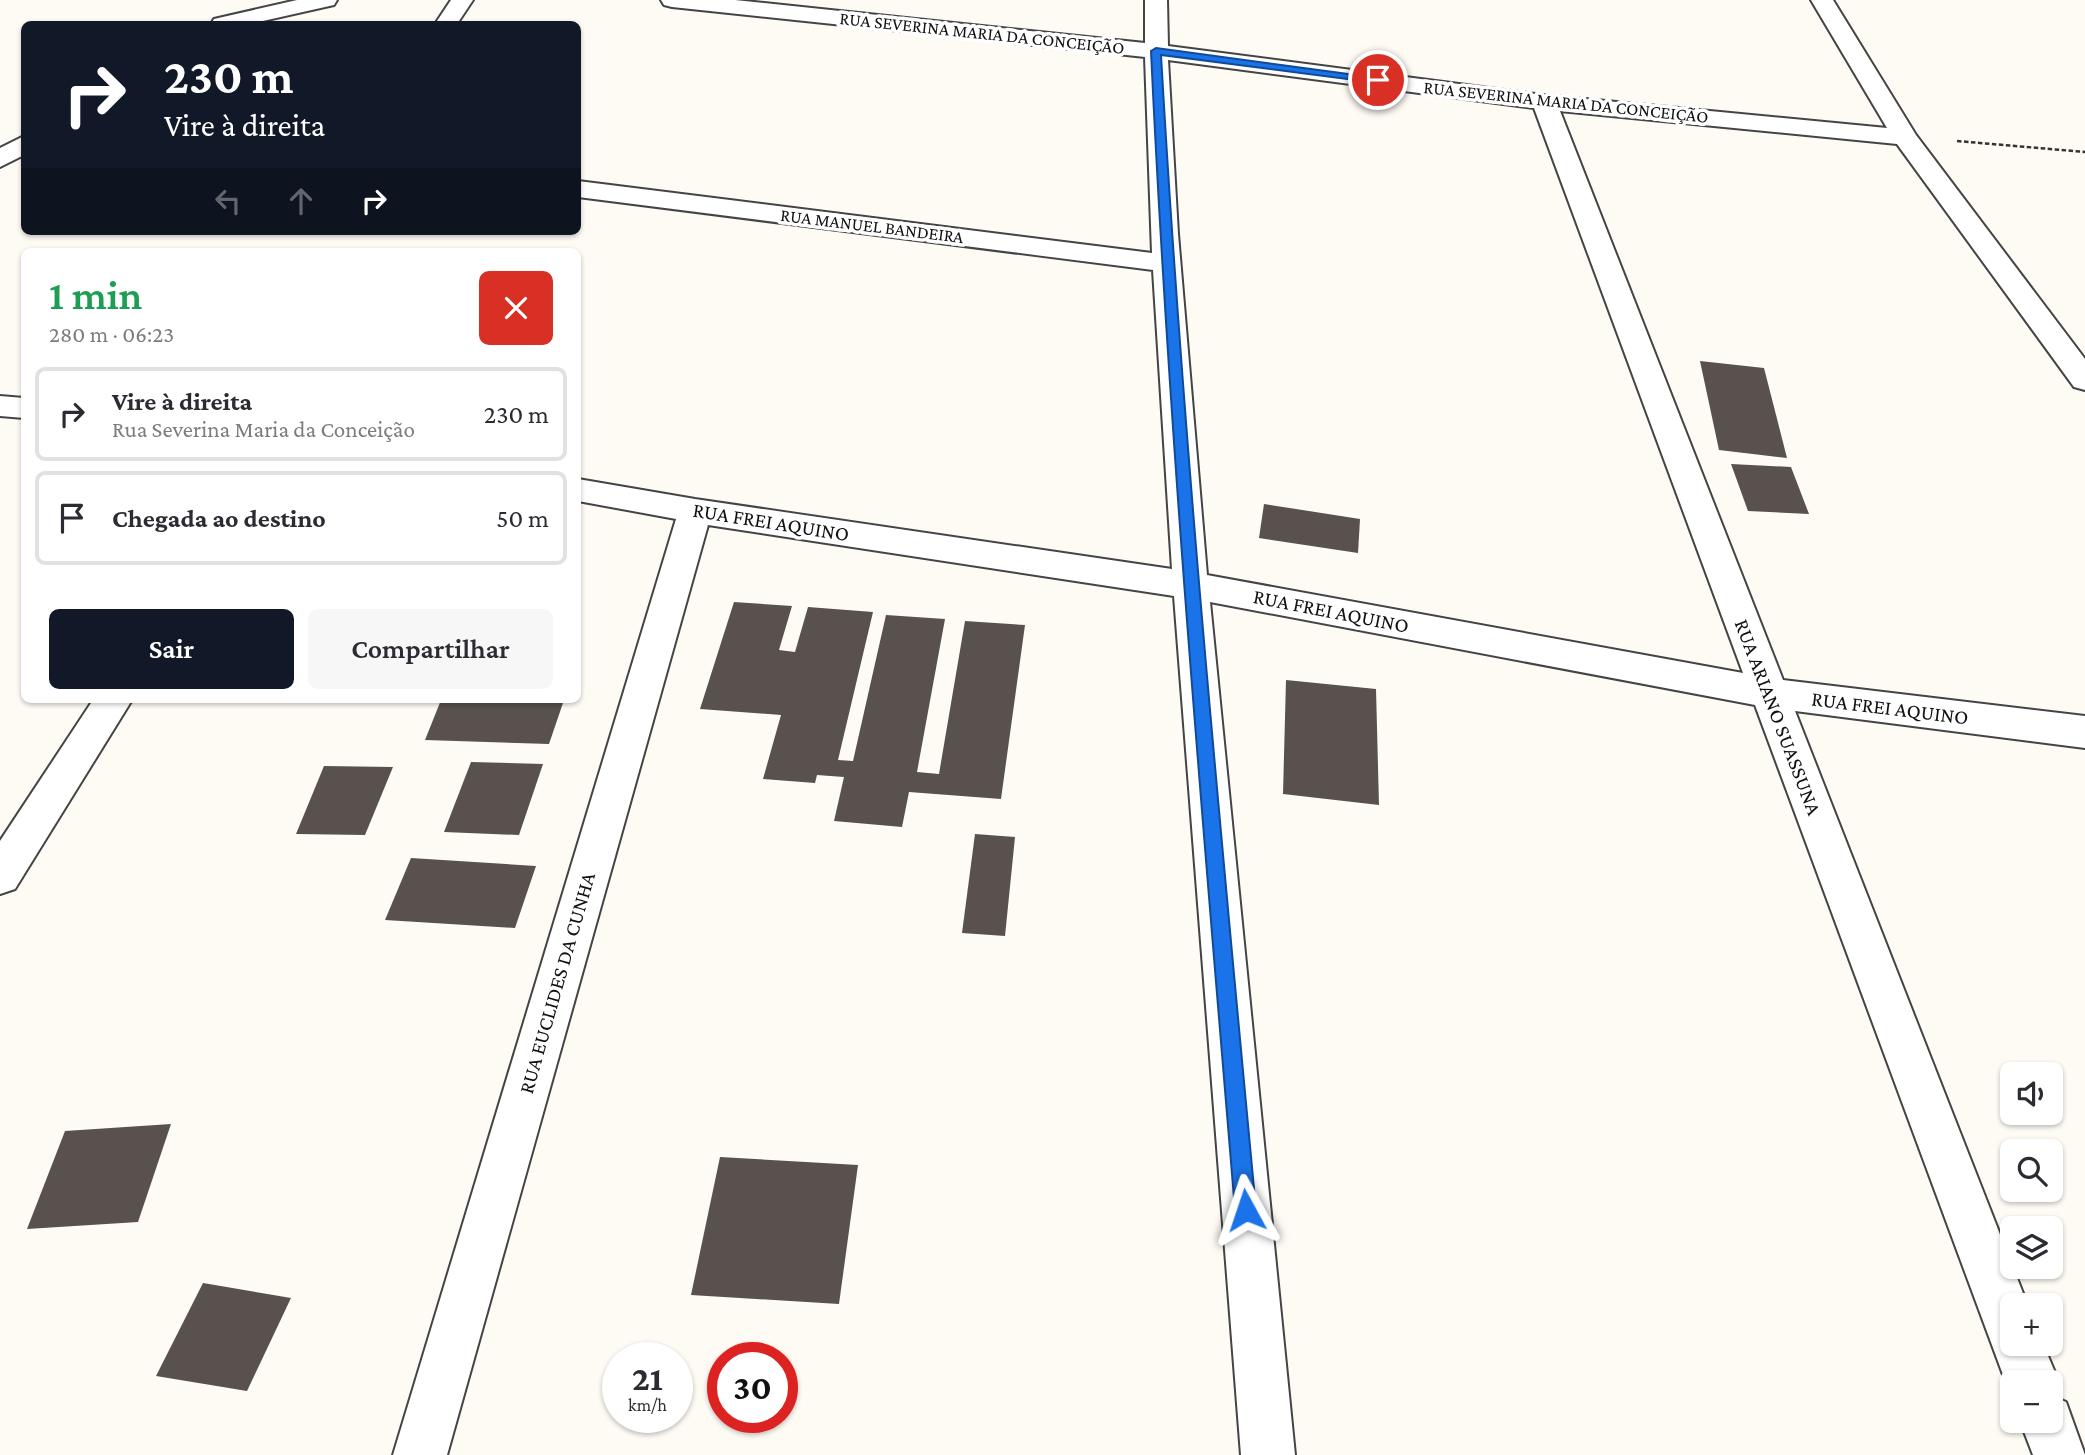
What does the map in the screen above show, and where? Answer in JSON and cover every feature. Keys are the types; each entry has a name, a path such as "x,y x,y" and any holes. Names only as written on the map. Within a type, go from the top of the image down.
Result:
{"street":[{"path":"235,21 326,0"},
{"path":"448,21 462,0"},
{"name":"RUA SEVERINA MARIA DA CONCEIÇÃO","path":"672,0 1156,51 1544,102 1905,137"},
{"path":"1156,0 1156,51 1167,263 1190,585 1268,1455"},
{"path":"1822,0 1905,137 2085,380"},
{"name":"RUA ARIANO SUASSUNA","path":"1544,102 2000,1299"},
{"path":"0,159 21,146"},
{"name":"RUA MANUEL BANDEIRA","path":"581,189 1167,263"},
{"path":"0,405 21,408"},
{"name":"RUA FREI AQUINO","path":"581,490 695,511 1190,585 1769,693 2085,732"},
{"name":"RUA EUCLIDES DA CUNHA","path":"420,1455 695,511"},
{"path":"0,876 111,703"},
{"path":"2052,1433 2060,1455"}],"path":[{"path":"1905,137 2085,152"}],"building":[{"path":"1700,361 1764,368 1787,458 1719,450"},
{"path":"1731,464 1791,467 1809,514 1748,511"},
{"path":"1264,504 1360,519 1358,553 1259,538"},
{"path":"734,602 792,606 779,650 795,652 808,607 873,612 838,760 853,761 886,615 945,619 917,772 939,774 965,621 1025,625 1001,799 909,792 902,827 834,821 844,777 817,775 815,783 763,779 781,715 700,709"},
{"path":"1286,680 1376,689 1379,805 1283,794"},
{"path":"440,703 563,703 549,744 425,740"},
{"path":"471,762 543,764 519,835 444,832"},
{"path":"324,766 393,767 365,835 296,834"},
{"path":"975,834 1015,837 1005,936 962,933"},
{"path":"411,858 536,866 515,928 385,920"},
{"path":"171,1124 138,1222 27,1229 65,1131"},
{"path":"720,1157 858,1165 839,1304 691,1295"},
{"path":"203,1283 291,1298 247,1391 156,1376"}],"route":[{"path":"1246,1210 1190,585 1167,263 1156,51 1378,80"}]}
